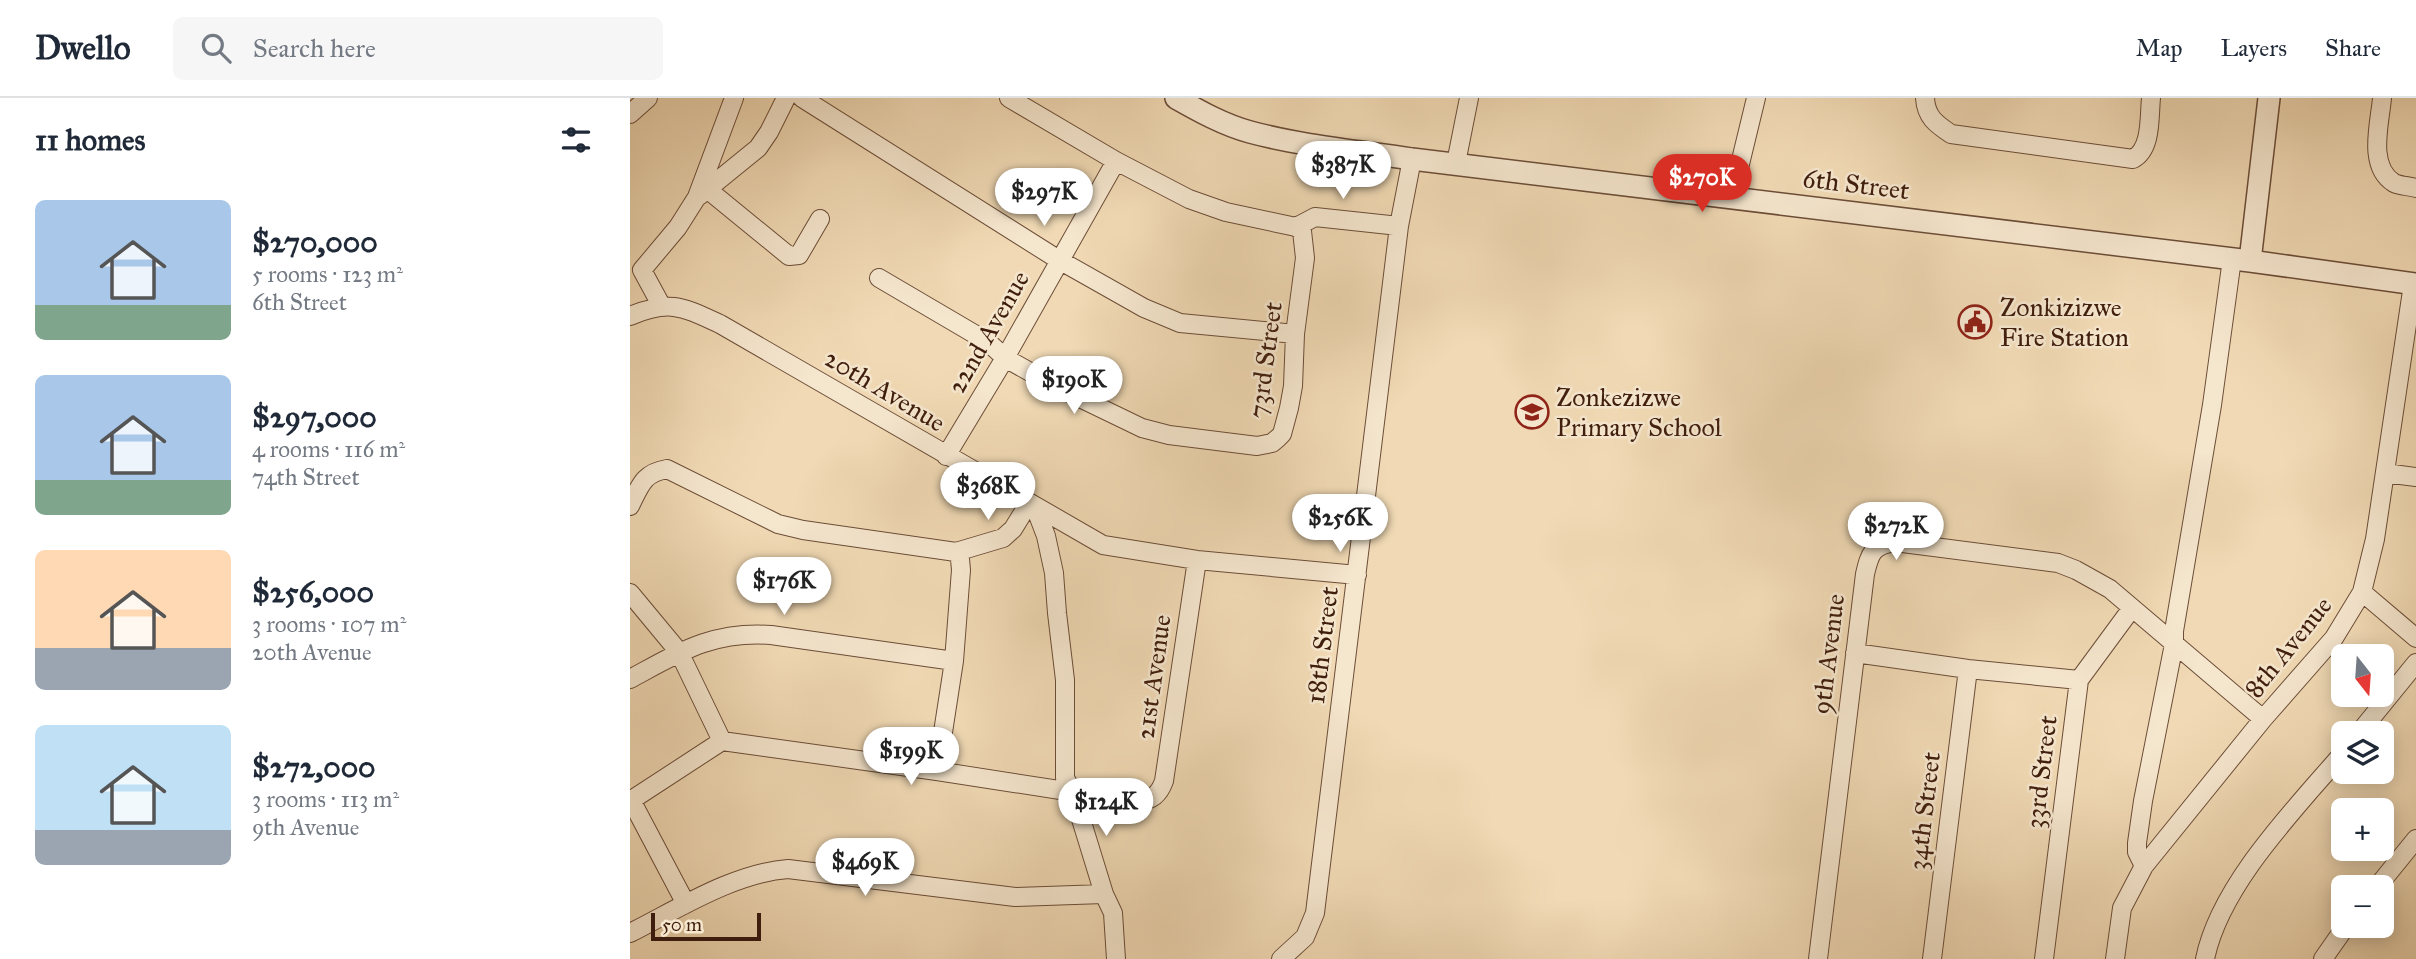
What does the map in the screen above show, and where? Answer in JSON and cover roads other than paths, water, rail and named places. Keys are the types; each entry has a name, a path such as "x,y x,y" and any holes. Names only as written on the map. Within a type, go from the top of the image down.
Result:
{"street":[{"path":"630,114 648,98"},
{"path":"630,316 661,305 636,265 684,220 702,193 734,98"},
{"path":"702,193 758,148 786,98"},
{"path":"802,98 1059,260 1144,308 1180,323 1295,334"},
{"path":"1009,98 1116,161 1210,207 1296,227 1315,217 1399,226"},
{"name":"6th Street","path":"1176,98 1212,118 1248,132 1299,143 2241,260 2414,284"},
{"path":"1456,163 1469,98"},
{"path":"1732,197 1756,98"},
{"path":"1925,98 1928,115 1934,123 1951,134 2133,159 2141,155 2146,145 2151,98"},
{"path":"2144,866 2137,852 2140,822 2174,644 2212,405 2269,98"},
{"path":"2382,98 2377,156 2381,167 2387,177 2396,184 2416,188"},
{"name":"18th Street","path":"1281,959 1305,937 1315,913 1399,226 1412,159"},
{"name":"22nd Avenue","path":"946,456 1005,358 1116,161"},
{"path":"702,193 789,256 799,255 820,219"},
{"name":"73rd Street","path":"879,278 988,342 1005,358 1142,429 1169,436 1257,446 1272,443 1282,434 1293,386 1295,334 1305,258 1302,231 1296,227"},
{"name":"8th Avenue","path":"2115,959 2122,908 2144,866 2263,719 2334,638 2362,592 2375,539 2414,284"},
{"name":"20th Avenue","path":"661,305 695,312 720,324 1104,545 1197,560 1357,575"},
{"path":"630,506 643,480 650,473 667,468 778,524 956,552 1003,538 1032,505"},
{"path":"2385,473 2416,477"},
{"path":"1032,505 1052,557 1065,680 1065,779 1073,793 1104,894 1113,913 1116,959"},
{"name":"9th Avenue","path":"1818,959 1865,574 1874,550 1882,544 1895,542 2058,563 2076,570 2110,589 2263,719"},
{"path":"937,771 954,661 961,570 956,552"},
{"name":"21st Avenue","path":"722,741 1073,793 1147,801 1160,791 1164,781 1197,560"},
{"path":"2362,592 2416,638"},
{"path":"630,593 679,652 722,741 631,801 686,904"},
{"name":"33rd Street","path":"2044,959 2079,680 2132,608"},
{"path":"630,679 679,652 726,636 748,633 954,661"},
{"path":"1855,653 1968,669 2079,680"},
{"path":"2369,721 2416,663"},
{"name":"34th Street","path":"1932,959 1968,669"},
{"path":"2205,959 2210,937 2242,879 2269,841 2331,766"},
{"path":"2387,875 2416,839"},
{"path":"630,933 686,904 751,876 788,869 1015,897 1104,894"},
{"path":"2323,959 2338,938"}],"place":[{"name":"Zonkizizwe Fire Station","path":"1975,322"},
{"name":"Zonkezizwe Primary School","path":"1532,412"}]}
